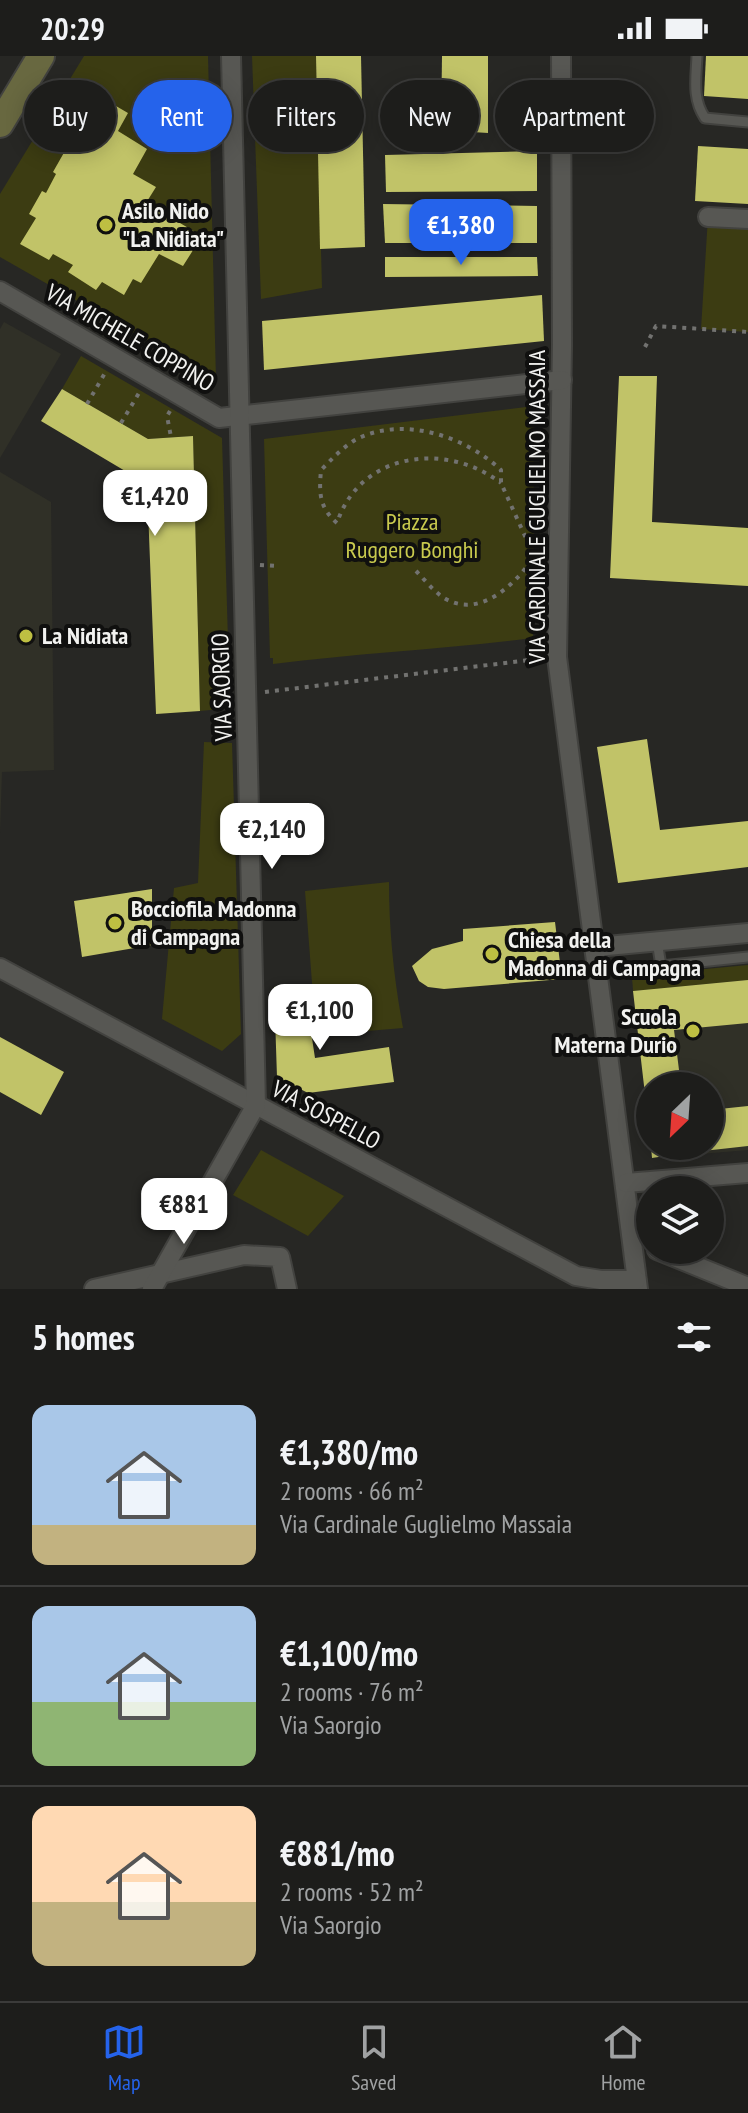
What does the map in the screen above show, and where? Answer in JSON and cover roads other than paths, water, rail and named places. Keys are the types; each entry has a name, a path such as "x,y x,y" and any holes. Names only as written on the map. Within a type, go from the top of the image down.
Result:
{"street":[{"path":"0,124 41,56"},
{"name":"VIA SAORGIO","path":"231,56 256,1105"},
{"name":"VIA CARDINALE GUGLIELMO MASSAIA","path":"561,56 562,380 557,657 637,1284"},
{"path":"708,217 748,219"},
{"name":"VIA MICHELE COPPINO","path":"0,291 219,418 238,415"},
{"path":"238,415 562,380"},
{"path":"596,947 748,933"},
{"name":"VIA SOSPELLO","path":"0,968 576,1276 637,1284"},
{"path":"152,1289 256,1105"},
{"path":"626,1183 748,1173"},
{"path":"632,1240 636,1242"},
{"path":"94,1289 244,1255 280,1257 287,1289"},
{"path":"691,1264 748,1287"}],"lane":[{"path":"697,56 695,91 699,109 705,118 748,122"},
{"path":"657,941 661,966 748,957"}],"place":[{"name":"Asilo Nido \"La Nidiata\"","path":"106,225"},
{"name":"La Nidiata","path":"26,636"},
{"name":"Bocciofila Madonna di Campagna","path":"115,923"},
{"name":"Chiesa della Madonna di Campagna","path":"492,954"},
{"name":"Scuola Materna Durio","path":"693,1031"}],"park label":[{"name":"Piazza Ruggero Bonghi","path":"412,536"}]}
